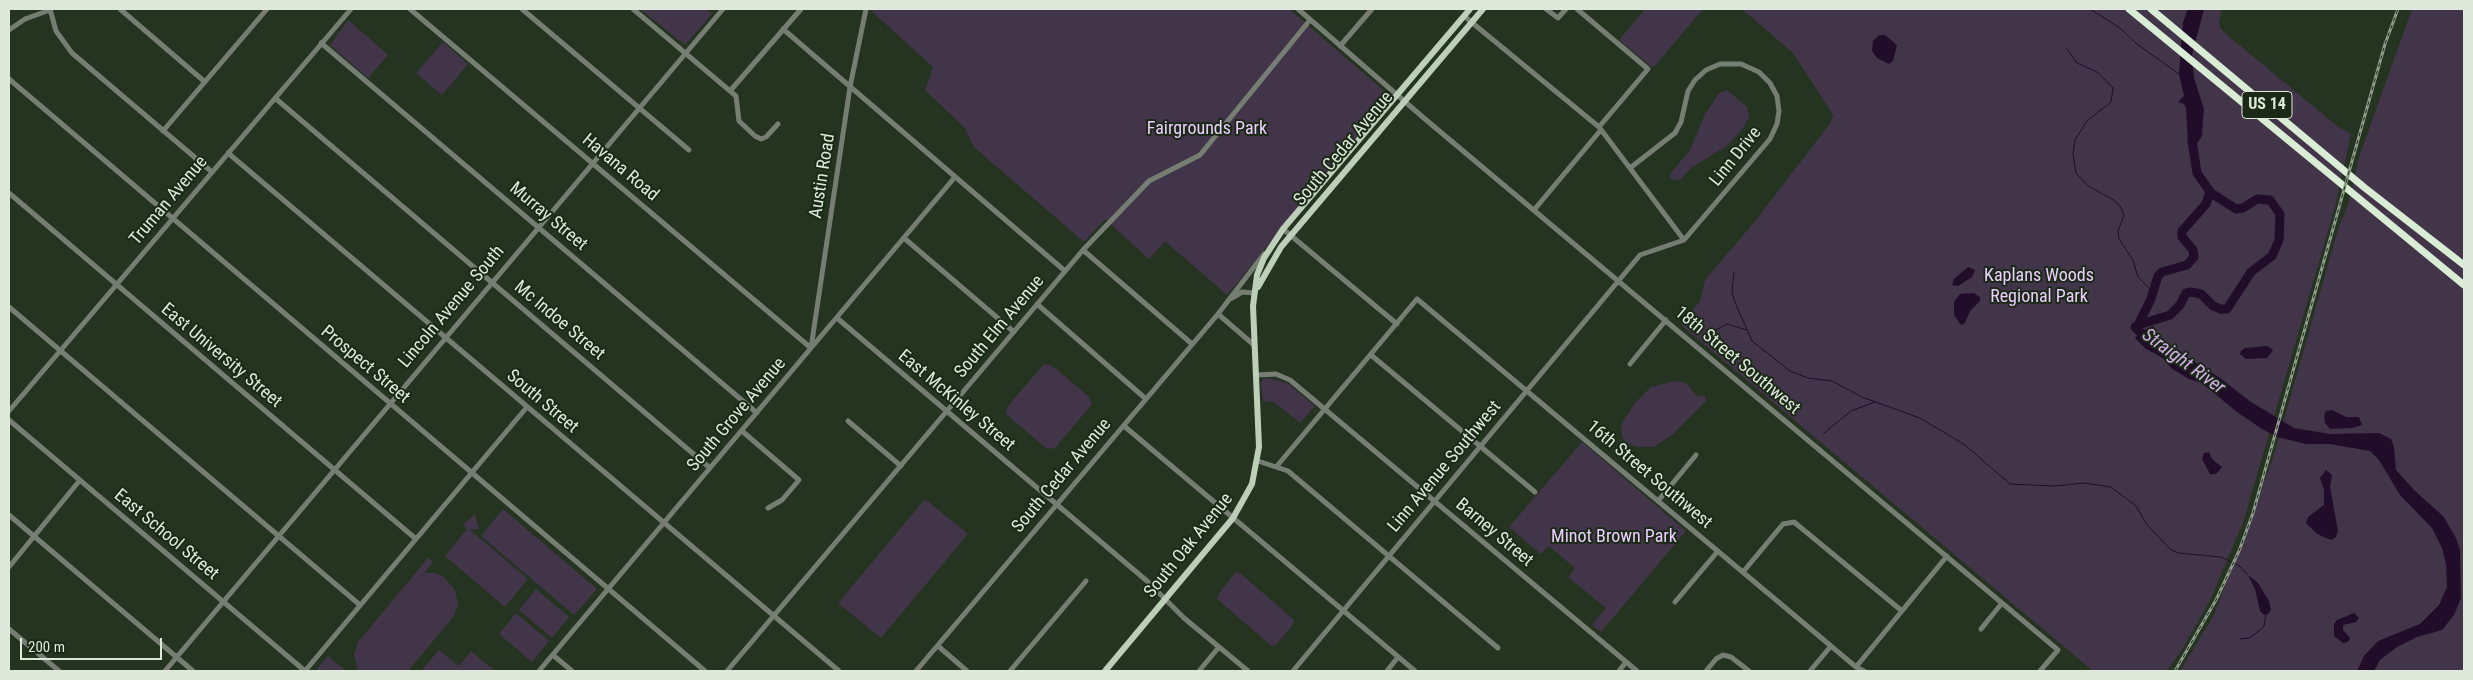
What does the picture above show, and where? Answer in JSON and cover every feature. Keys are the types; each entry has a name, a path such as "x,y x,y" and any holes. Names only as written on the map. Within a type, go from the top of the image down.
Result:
{"highway":[{"name":"US 14","path":"2129,9 2464,285"},
{"name":"US 14","path":"2151,9 2365,188 2464,265"}],"main road":[{"name":"South Cedar Avenue","path":"1271,246 1283,229 1470,9"},
{"name":"South Cedar Avenue","path":"1255,293 1275,256 1290,236 1483,9"},
{"name":"South Oak Avenue","path":"1105,671 1233,518 1247,496 1258,461 1256,375 1252,319 1260,268 1271,246"}],"street":[{"path":"120,9 205,82"},
{"path":"164,131 267,9"},
{"name":"Truman Avenue","path":"9,411 351,9"},
{"name":"Havana Road","path":"410,9 811,348"},
{"path":"522,9 689,150"},
{"path":"633,9 736,96 739,121 755,136 761,139 766,137 778,124"},
{"name":"Lincoln Avenue South","path":"165,671 592,162 724,9"},
{"path":"730,91 801,9"},
{"name":"Austin Road","path":"811,348 850,87 866,9"},
{"name":"18th Street Southwest","path":"1298,9 1404,101 2058,650 2040,671"},
{"path":"1340,46 1372,9"},
{"path":"1546,9 1558,18 1566,9"},
{"path":"1534,210 1648,69 1577,9"},
{"path":"9,30 24,19 50,10 56,31 67,48 212,172"},
{"path":"1464,16 1599,130 1684,240 1640,255 1618,280"},
{"name":"South Elm Avenue","path":"727,671 1083,250 1149,181 1200,155 1253,93 1310,20"},
{"path":"783,29 1065,272"},
{"name":"Murray Street","path":"321,43 757,413"},
{"name":"Linn Drive","path":"1630,168 1675,133 1681,122 1688,91 1695,80 1706,70 1720,64 1741,64 1759,72 1770,83 1777,96 1779,111 1774,132 1684,240"},
{"name":"Prospect Street","path":"9,79 705,671"},
{"name":"Mc Indoe Street","path":"275,98 710,468"},
{"name":"South Street","path":"228,153 839,671"},
{"name":"South Grove Avenue","path":"539,671 955,177"},
{"name":"East University Street","path":"9,193 416,539"},
{"path":"1277,466 1396,324 1283,229"},
{"path":"904,238 1014,332"},
{"name":"South Cedar Avenue","path":"916,671 1230,300 1271,246"},
{"path":"1083,250 1192,344"},
{"name":"Linn Avenue Southwest","path":"1293,671 1618,280"},
{"path":"1230,300 1242,292 1255,293"},
{"name":"16th Street Southwest","path":"1396,324 1417,299 1856,667 1864,671"},
{"path":"1037,304 1146,399"},
{"path":"9,306 360,605"},
{"path":"1218,314 1254,345"},
{"name":"East McKinley Street","path":"837,318 1248,671"},
{"path":"1630,364 1666,320"},
{"path":"1371,355 1535,492"},
{"name":"Barney Street","path":"1256,375 1282,375 1637,671"},
{"path":"305,671 527,407"},
{"name":"East School Street","path":"9,420 305,671"},
{"path":"848,422 901,466"},
{"path":"1124,426 1415,671"},
{"path":"742,431 800,480 782,500 768,508"},
{"path":"1658,500 1696,454"},
{"path":"1258,461 1288,471 1498,648"},
{"path":"9,566 80,480"},
{"path":"9,515 193,671"},
{"path":"1743,572 1783,524 1791,521 1902,611"},
{"path":"1675,602 1718,551"},
{"path":"1856,667 1947,556"},
{"path":"1010,671 1086,581"},
{"path":"1981,629 2002,603"},
{"path":"9,628 59,671"},
{"path":"938,646 967,671"},
{"path":"1810,671 1831,646"},
{"path":"1199,671 1219,647"},
{"path":"553,655 572,671"},
{"path":"1706,671 1716,659 1727,655 1749,671"},
{"path":"1387,671 1398,658"},
{"path":"1619,671 1626,662"}],"green space":[{"path":"640,9 706,9 712,14 685,45"},
{"name":"Fairgrounds Park","path":"869,9 1289,9 1389,95 1388,100 1227,295 1165,241 1149,259 1105,219 1084,242 974,147 964,127 925,90 933,67"},
{"path":"1645,9 1703,9 1653,68 1619,40"},
{"name":"Kaplans Woods Regional Park","path":"1742,9 2188,9 2183,23 2180,66 2194,78 2192,54 2204,9 2222,9 2219,22 2220,28 2226,34 2337,126 2351,134 2335,207 2243,523 2211,598 2183,648 2167,671 2093,671 1681,325 1700,301 1705,280 1756,220 1831,122 1833,115 1793,53"},
{"path":"2412,9 2464,9 2464,671 2180,671 2214,615 2273,458 2339,226 2347,208 2359,157"},
{"path":"348,20 388,55 368,78 330,45"},
{"path":"443,42 468,64 442,95 416,73"},
{"path":"1727,90 1747,107 1749,116 1744,127 1728,145 1691,168 1680,180 1674,180 1670,177 1671,173 1690,150 1705,114 1719,93"},
{"path":"1044,364 1051,365 1062,374 1088,396 1092,404 1055,448 1047,449 1006,414 1007,407"},
{"path":"1268,378 1287,383 1315,406 1300,423 1274,402 1263,401 1261,382 1263,379"},
{"path":"1676,381 1686,383 1697,396 1705,396 1706,401 1673,434 1654,447 1638,447 1626,443 1621,434 1622,423 1635,403 1651,387"},
{"name":"Minot Brown Park","path":"1582,442 1686,531 1601,632 1592,625 1606,608 1568,577 1575,568 1549,546 1541,554 1509,527"},
{"path":"925,499 968,534 881,638 838,603"},
{"path":"503,509 597,589 574,615 481,536"},
{"path":"475,514 479,529 469,529 528,579 505,607 445,556 467,529 463,525"},
{"path":"428,558 433,562 424,573 435,573 444,577 455,590 458,604 454,616 408,671 358,671 354,655 358,642"},
{"path":"1235,572 1240,573 1294,620 1294,623 1276,645 1272,646 1217,599"},
{"path":"536,589 569,617 552,638 519,610"},
{"path":"516,613 549,641 532,662 499,634"},
{"path":"439,650 459,666 471,651 495,671 421,671"},
{"path":"328,656 346,671 320,671 317,669"}],"water":[{"path":"2188,9 2204,9 2192,54 2194,78 2204,109 2202,136 2192,151 2188,142 2186,108 2184,104 2178,102 2184,96 2179,74 2183,23"},
{"path":"1879,35 1885,35 1897,45 1893,61 1889,64 1877,58 1872,51 1873,41"},
{"path":"1968,267 1975,270 1972,277 1958,286 1952,285 1954,279"},
{"path":"1974,293 1980,297 1980,301 1970,311 1965,323 1961,325 1954,315 1954,302 1960,294"},
{"path":"2153,326 2159,336 2171,347 2220,378 2251,402 2294,428 2330,434 2379,433 2391,439 2394,447 2396,470 2415,491 2443,516 2456,538 2460,550 2461,598 2454,615 2442,630 2417,637 2397,647 2380,660 2374,671 2357,671 2364,656 2378,641 2420,624 2439,605 2447,587 2446,564 2442,548 2432,528 2400,495 2379,460 2370,451 2330,444 2306,444 2277,437 2262,429 2237,412 2202,383 2189,379 2171,368 2163,358 2146,349 2135,338 2140,332"},
{"path":"2267,346 2273,350 2267,358 2246,359 2240,354 2245,348"},
{"path":"2332,410 2346,417 2359,417 2362,425 2352,428 2330,429 2325,423 2324,416 2326,411"},
{"path":"2209,452 2212,459 2222,467 2216,474 2210,474 2202,459 2204,453"},
{"path":"2326,470 2332,475 2330,487 2338,531 2336,537 2331,540 2317,534 2306,523 2308,517 2324,505 2324,490 2320,478"},
{"path":"2248,575 2258,583 2269,601 2271,610 2268,614 2264,615 2260,611 2255,589"},
{"path":"2354,613 2359,618 2356,622 2343,625 2343,630 2350,638 2348,642 2343,643 2334,636 2334,624 2337,620"}],"waterway":[{"path":"2090,9 2120,28 2137,44 2179,74"},
{"path":"2067,49 2077,63 2097,72 2113,88 2111,102 2087,121 2075,140 2073,154 2076,173 2088,186 2112,199 2120,206 2124,215 2118,231 2119,239 2133,260 2138,277 2153,292"},
{"name":"Straight River","path":"2147,339 2135,327 2170,315 2180,305 2186,293 2201,294 2213,306 2227,309 2251,272 2272,256 2279,240 2280,214 2270,200 2257,199 2243,208 2236,209 2211,193 2197,173 2192,141"},
{"path":"2138,325 2151,299 2158,276 2162,272 2187,265 2194,257 2193,250 2182,237 2182,231 2206,204 2210,192"},
{"path":"1734,272 1732,292 1734,300 1752,341 1790,371 1808,378 1832,381 1862,397 1920,418 1965,445 2010,484 2055,486 2084,483 2111,487 2136,506 2147,525 2171,550 2179,553 2221,557 2238,565 2248,575"},
{"path":"1703,337 1727,324 1747,330"},
{"path":"1824,433 1851,411 1875,402"},
{"path":"2240,639 2249,638 2259,631 2264,626 2266,614"}],"railway":[{"path":"2175,671 2216,600 2239,551 2253,513 2385,44 2398,9"}]}
